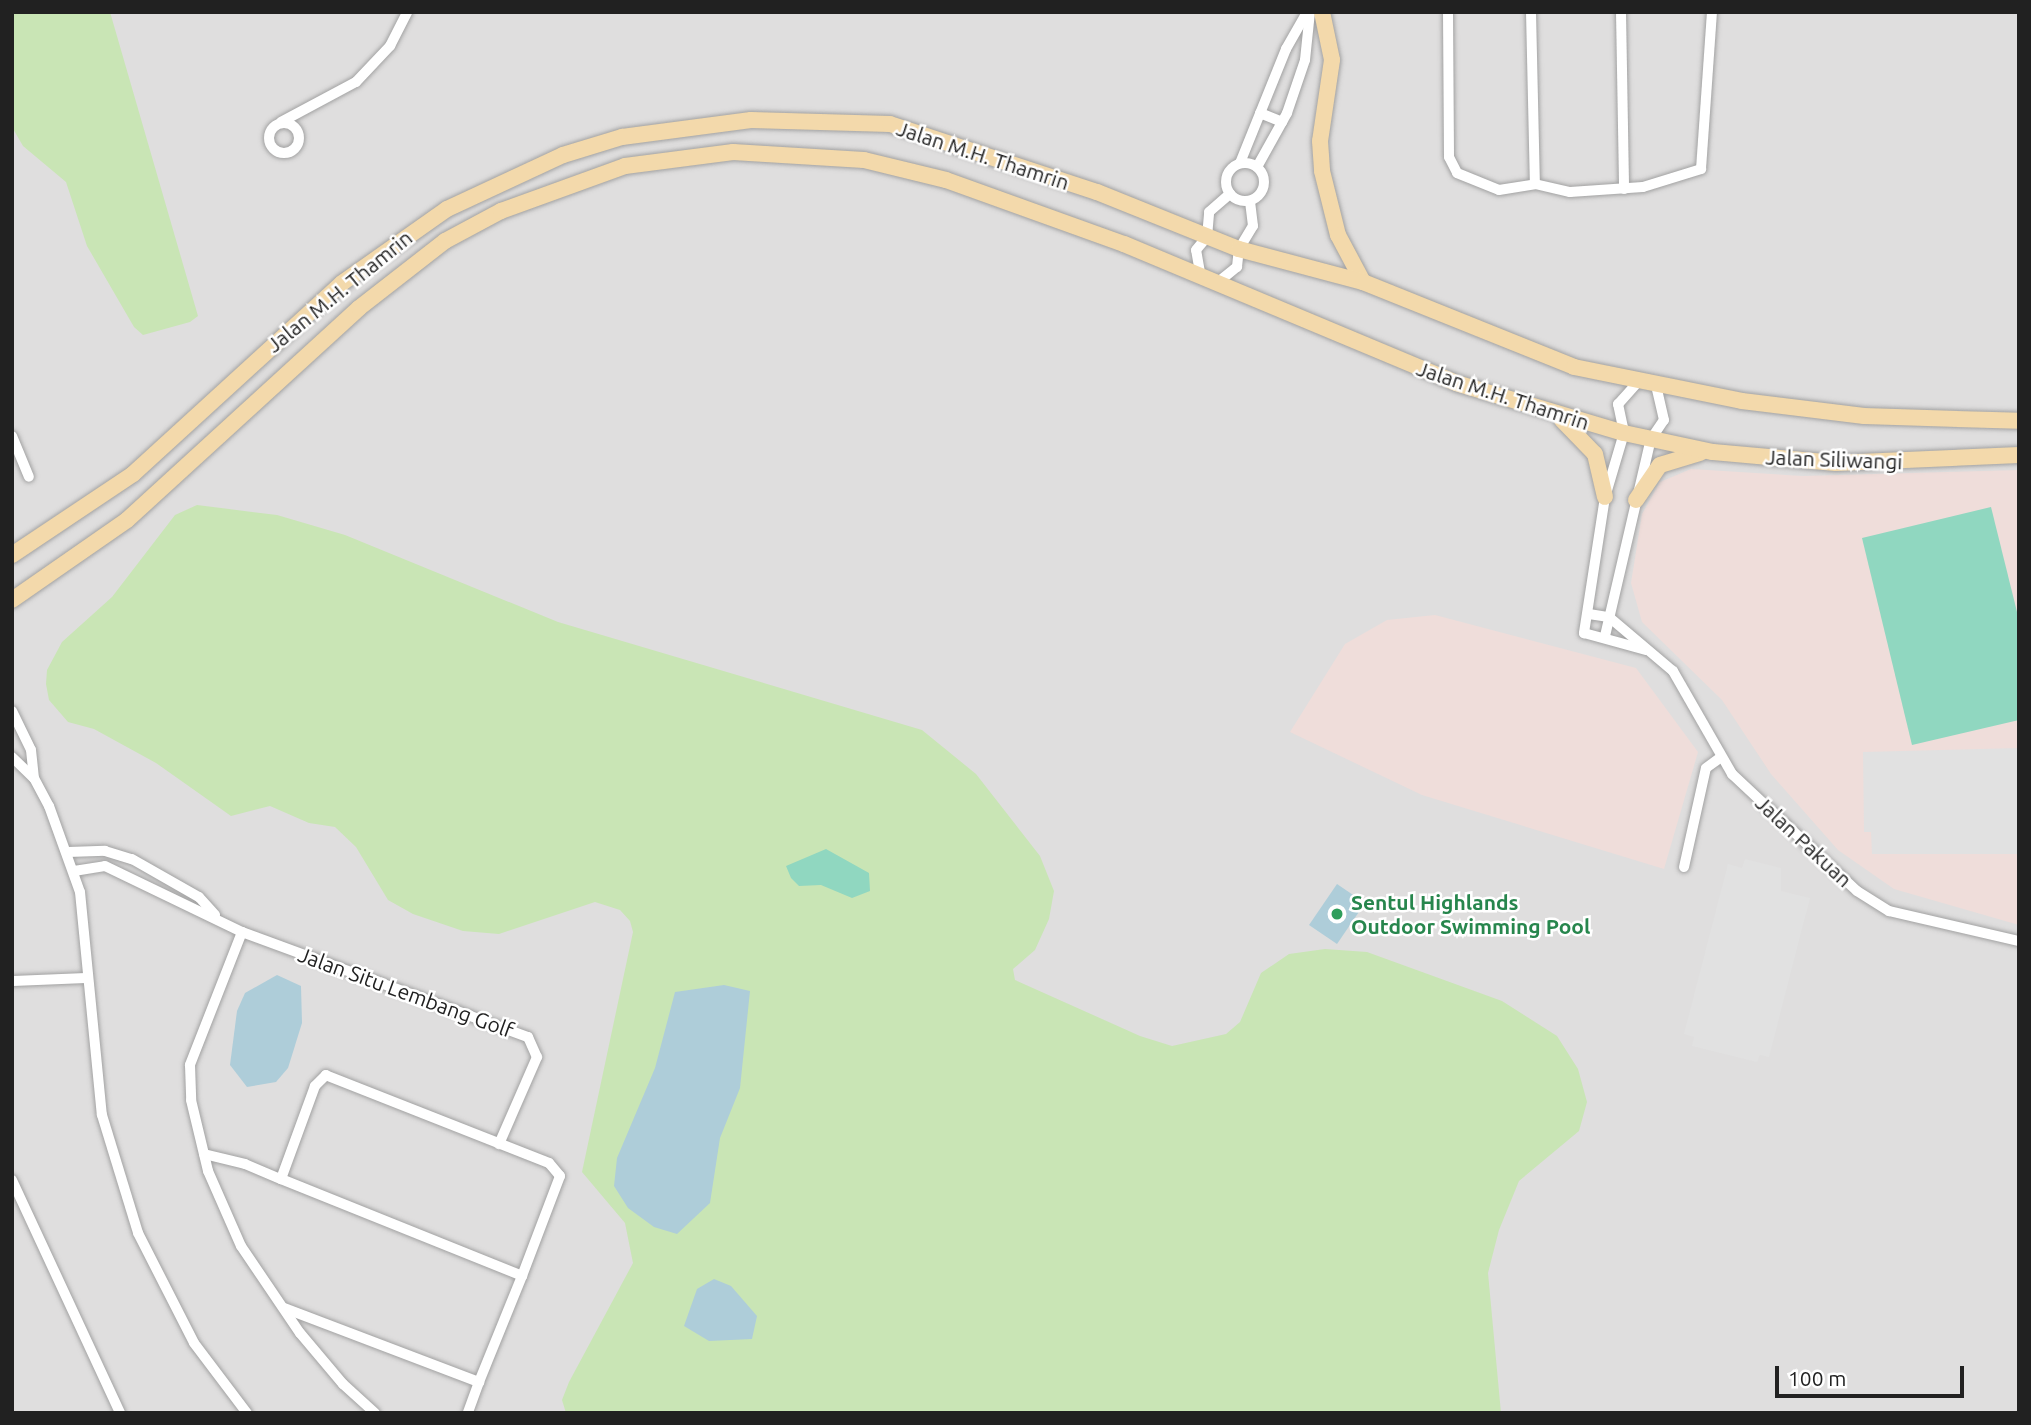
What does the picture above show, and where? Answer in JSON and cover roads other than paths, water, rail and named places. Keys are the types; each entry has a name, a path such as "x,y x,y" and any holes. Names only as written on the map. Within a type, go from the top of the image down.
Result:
{"main road":[{"path":"1322,12 1332,60 1320,141 1321,171 1338,235 1363,282"},
{"name":"Jalan M.H. Thamrin","path":"12,555 133,474 280,337 393,243 504,180 622,138 751,120 890,124 1097,192 1239,249 1363,282 1574,367 1638,382"},
{"name":"Jalan M.H. Thamrin","path":"12,600 127,520 401,271 501,211 625,166 733,152 864,160 1017,205 1209,281 1362,346 1545,413 1624,433"},
{"path":"1638,382 1656,385"},
{"name":"Jalan Siliwangi","path":"1656,385 1864,416 2019,421"},
{"path":"1545,413 1582,436 1599,464 1605,497"},
{"path":"1624,433 1651,439"},
{"name":"Jalan Siliwangi","path":"1651,439 1713,452 1836,463 2019,455"},
{"path":"1636,500 1660,466 1686,454 1713,452"}],"street":[{"path":"281,122 356,82 390,46 407,12"},
{"path":"1230,194 1226,176 1240,163 1260,113 1308,12"},
{"path":"1258,167 1282,121 1305,60 1308,12"},
{"path":"1448,12 1452,165 1478,186 1517,190 1535,184 1570,192 1624,189 1675,180 1700,169 1712,12"},
{"path":"1531,12 1535,184"},
{"path":"1621,12 1624,189"},
{"path":"1260,113 1282,121"},
{"path":"1240,163 1258,167"},
{"path":"1230,194 1209,212 1207,237 1196,250 1209,281 1237,267 1239,249 1253,226 1250,201 1265,183 1258,167"},
{"path":"1230,194 1250,201"},
{"path":"1638,382 1618,404 1624,433 1605,497 1589,614 1584,632 1653,652"},
{"path":"1605,636 1651,439 1664,420 1656,385"},
{"path":"12,436 29,477"},
{"path":"1589,614 1609,617"},
{"name":"Jalan Pakuan","path":"1609,617 1673,670 1732,774 1878,904 1963,930 2019,941"},
{"path":"12,711 31,750 34,778 74,871 102,1115 138,1233 194,1343 247,1413"},
{"path":"12,757 34,778"},
{"path":"1684,867 1706,768 1721,757"},
{"name":"Jalan Situ Lembang Golf","path":"68,852 105,851 152,871 199,897 215,916"},
{"name":"Jalan Situ Lembang Golf","path":"74,871 104,866 141,885 215,916 242,932 533,1041 537,1057 499,1144"},
{"path":"141,885 152,871"},
{"path":"242,932 190,1065 204,1154 241,1246 342,1384 375,1413"},
{"path":"12,981 87,978"},
{"path":"281,1179 315,1086 326,1075 554,1166 560,1176 468,1413"},
{"path":"204,1154 281,1179 522,1276"},
{"path":"12,1180 120,1413"},
{"path":"284,1308 479,1382"}],"water":[{"name":"Sentul Highlands Outdoor Swimming Pool","path":"1337,884 1365,903 1337,944 1309,925"},
{"path":"277,975 301,986 302,1023 288,1068 276,1082 247,1087 230,1065 237,1011 245,993"},
{"path":"724,985 750,991 740,1088 720,1138 710,1203 677,1234 654,1227 628,1208 614,1186 617,1158 655,1068 675,992"},
{"path":"714,1279 731,1286 757,1316 752,1339 709,1341 684,1326 697,1289"}],"place":[{"name":"Sentul Highlands Outdoor Swimming Pool","path":"1337,914"}]}
